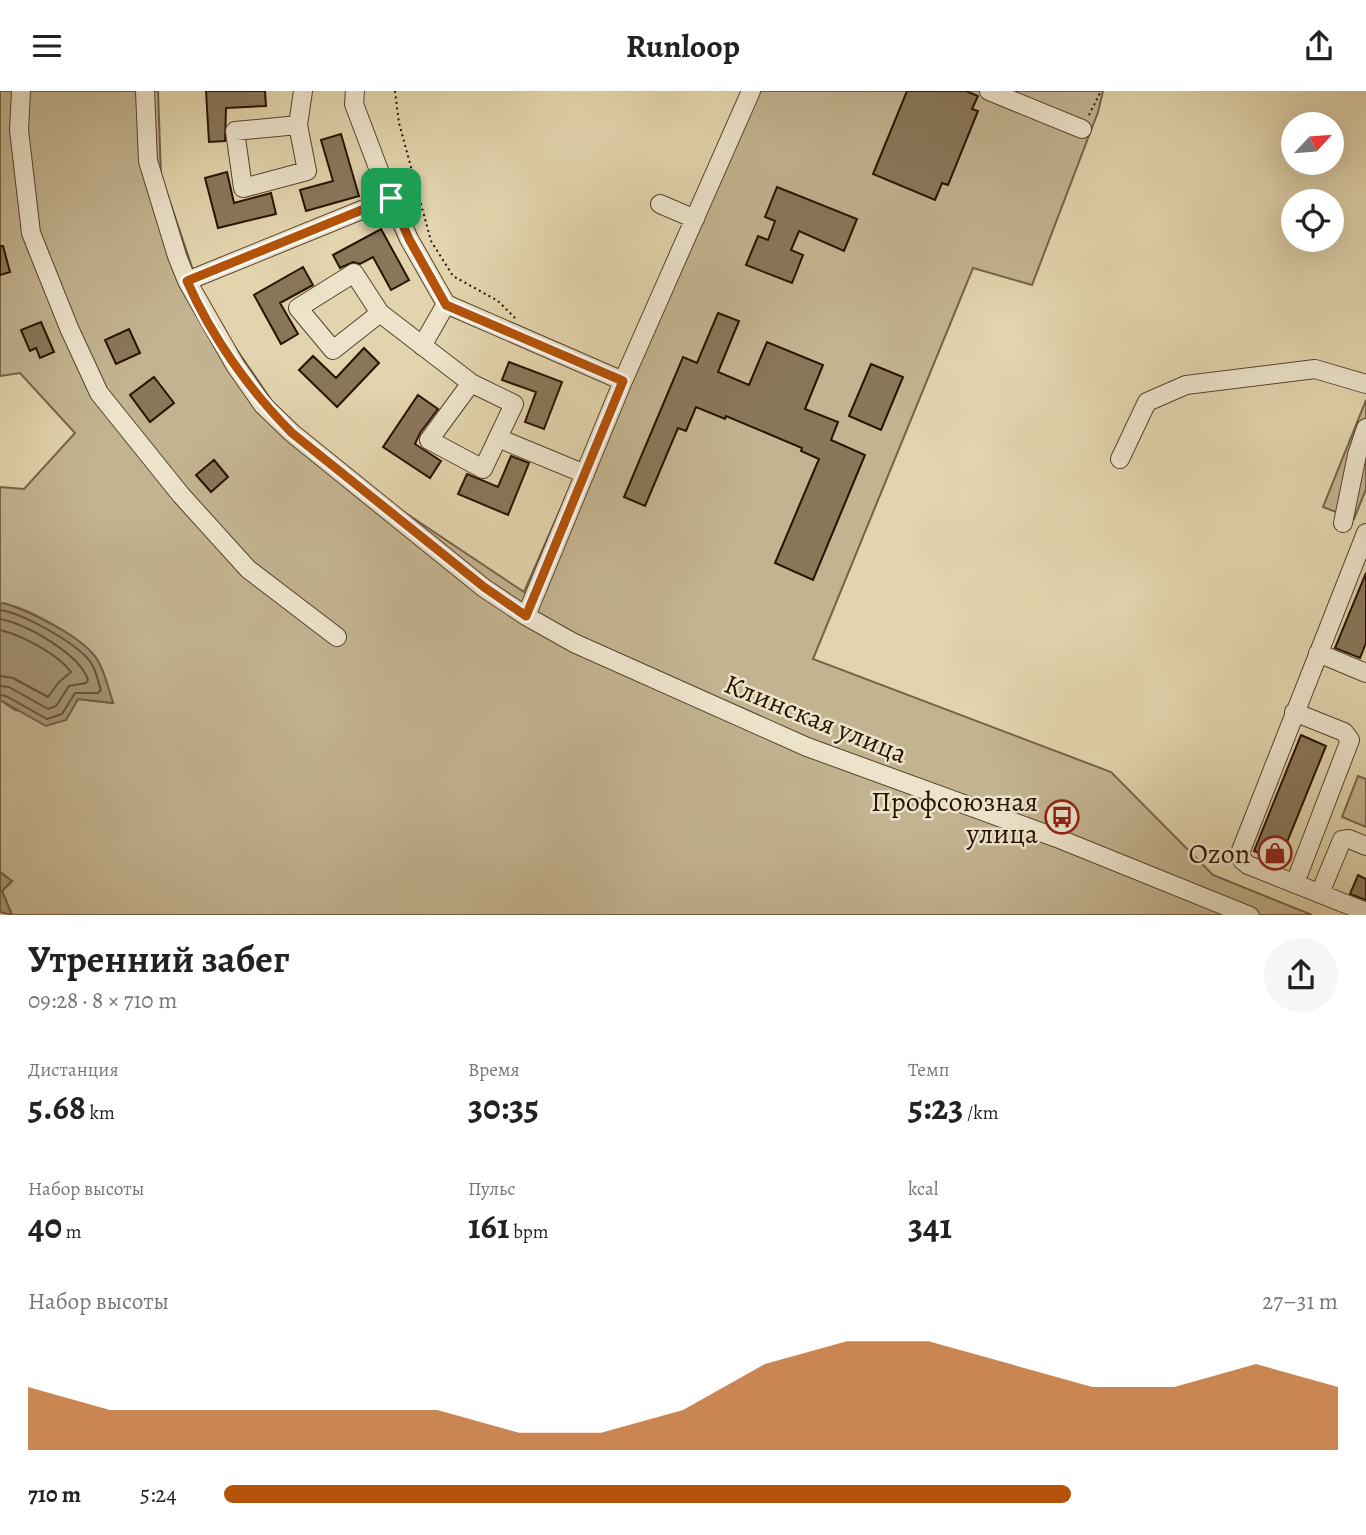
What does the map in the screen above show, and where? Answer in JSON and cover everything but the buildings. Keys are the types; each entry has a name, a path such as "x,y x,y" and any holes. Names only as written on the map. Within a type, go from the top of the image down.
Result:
{"street":[{"path":"21,91 19,130 31,233 69,328 99,393 181,495 248,569 337,637"},
{"name":"Клинская улица","path":"145,91 148,161 177,256 187,281 234,365 263,405 292,433 484,587 526,616 574,643 807,747 1057,838 1250,915"},
{"path":"298,125 235,131 243,188 307,171 298,125 303,91"},
{"path":"355,91 354,104 391,198 409,239 446,305 623,381"},
{"path":"526,616 623,381 751,91"},
{"path":"989,91 1082,129"},
{"path":"187,281 391,198"},
{"path":"660,204 695,219"},
{"path":"380,313 334,349 298,308 354,273 380,313 471,383 514,404 483,469 429,440 471,383"},
{"path":"422,346 446,305"},
{"path":"1120,459 1147,402 1186,385 1315,369 1366,384"},
{"path":"1343,523 1357,455 1366,428"},
{"path":"498,438 585,474"},
{"path":"1366,533 1240,853 1242,860 1248,865 1366,912"},
{"path":"1318,653 1366,673"},
{"path":"1294,712 1344,732 1350,740 1294,883"},
{"path":"1320,893 1342,840 1349,839 1366,846"}],"path":[{"path":"395,91 399,123 431,241 453,276 498,301 517,320"},
{"path":"1082,129 1101,91"}],"shaded area":[{"path":"0,91 158,91 161,175 203,300 278,410 371,490 524,592 743,91 1103,91 1098,112 1032,285 973,268 813,659 1111,772 1213,875 1312,915 12,915 2,891 12,881 0,872 0,700 15,710 66,720 78,699 113,703 105,676 92,653 68,634 38,616 23,609 0,604 0,487 24,489 75,433 20,373 0,376"},
{"path":"1366,400 1366,489 1354,519 1323,507"},
{"path":"1358,776 1366,779 1366,827 1342,817"}],"water":[{"path":"4,603 56,626 91,652 103,671 113,703 78,699 66,720 46,726 0,700 0,604"},
{"path":"0,872 12,881 2,891 12,915 0,912"}],"place":[{"name":"Профсоюзная улица","path":"1062,817"},
{"name":"Ozon","path":"1275,853"}],"route":[{"path":"391,198 409,239 446,305 623,381 526,616 484,587 344,478 263,405 234,365 187,281 391,198"}]}
